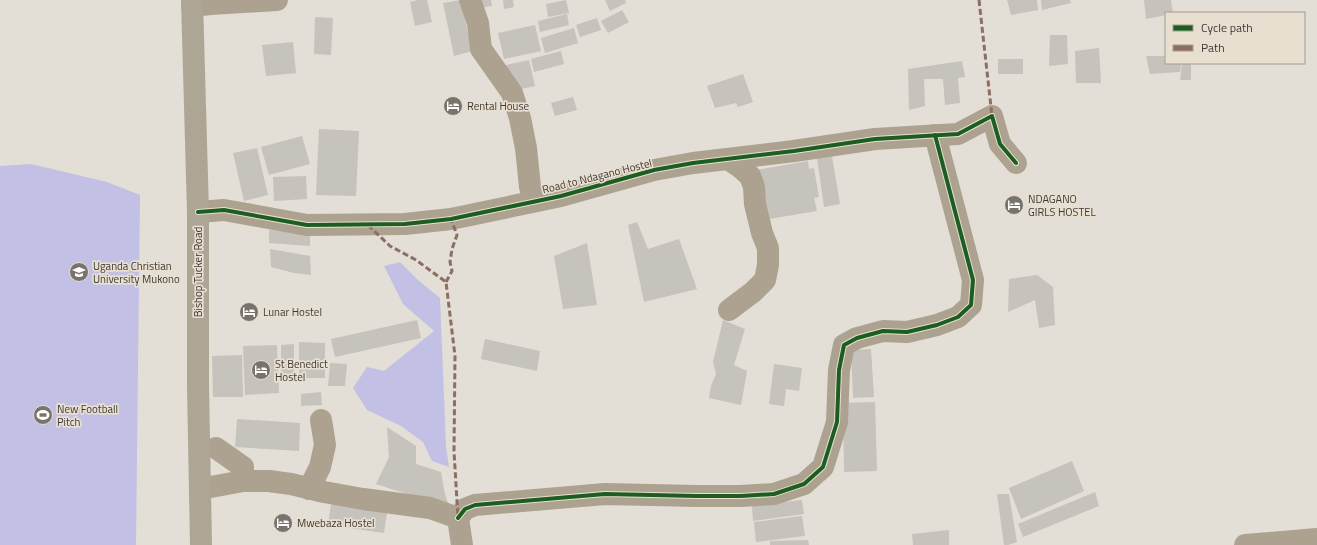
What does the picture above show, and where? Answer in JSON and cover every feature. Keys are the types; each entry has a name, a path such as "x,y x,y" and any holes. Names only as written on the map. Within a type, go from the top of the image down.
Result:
{"main road":[{"name":"Bishop Tucker Road","path":"192,3 198,212 198,386 201,545"}],"street":[{"path":"192,3 211,4 277,0"},
{"path":"470,0 478,23 481,49 512,93 520,118 526,148 530,187 534,201"},
{"name":"Road to Ndagano Hostel","path":"198,212 224,210 307,224 405,224 451,219 561,196 654,170 693,163 728,160 875,139 958,134 992,116 1000,144 1016,163"},
{"path":"462,545 458,518 465,509 476,505 605,494 711,496 774,494 804,484 823,467 837,422 839,370 844,345 857,338 884,330 907,332 937,326 958,317 971,305 973,280 935,135"},
{"path":"728,160 740,167 750,176 754,187 755,204 762,233 768,248 768,266 765,280 729,310"},
{"path":"309,489 320,467 325,445 321,420"},
{"path":"216,448 244,467 244,481"},
{"path":"200,489 244,481 269,481 291,484 362,499 430,508 458,518"},
{"path":"1245,545 1317,539"}],"shaded area":[{"path":"31,164 107,182 140,195 136,545 0,545 0,166"},
{"path":"400,262 418,280 440,298 446,446 449,467 432,461 423,442 401,426 367,410 353,388 367,367 384,371 434,331 403,304 384,266"}],"building":[{"path":"427,0 432,22 415,26 410,2"},
{"path":"461,0 472,51 454,56 443,3"},
{"path":"476,0 491,0 492,6 478,8"},
{"path":"503,0 513,0 514,7 504,9"},
{"path":"566,0 569,13 548,17 546,4"},
{"path":"605,0 625,0 626,3 610,11"},
{"path":"1007,0 1037,0 1038,10 1011,15"},
{"path":"1041,0 1070,0 1071,3 1042,10"},
{"path":"1144,0 1171,0 1173,12 1165,12 1165,15 1146,19"},
{"path":"622,10 629,22 608,33 601,21"},
{"path":"567,14 569,25 540,32 538,21"},
{"path":"315,17 333,18 331,55 314,54"},
{"path":"597,18 601,30 580,37 576,25"},
{"path":"535,25 541,51 504,59 498,33"},
{"path":"574,28 578,43 545,53 541,38"},
{"path":"1050,35 1067,35 1068,64 1049,66"},
{"path":"293,42 296,73 266,76 262,45"},
{"path":"1099,48 1101,83 1076,83 1075,51"},
{"path":"561,51 564,64 534,72 531,59"},
{"path":"1146,56 1165,56 1165,64 1181,64 1180,72 1150,74"},
{"path":"998,59 1023,59 1023,74 998,74"},
{"path":"529,60 535,86 512,91 506,65"},
{"path":"962,61 965,77 958,78 960,103 945,105 943,79 924,79 925,106 909,110 908,69"},
{"path":"1182,64 1191,64 1191,80 1180,80"},
{"path":"743,74 753,102 738,107 736,103 715,108 707,86"},
{"path":"573,97 577,110 555,116 551,103"},
{"path":"319,129 359,131 356,196 316,195"},
{"path":"302,136 310,164 269,175 261,147"},
{"path":"257,148 268,195 244,201 233,153"},
{"path":"832,156 840,204 824,207 817,158"},
{"path":"808,161 809,169 814,168 819,197 814,198 817,211 769,219 756,170"},
{"path":"306,176 307,199 274,201 273,177"},
{"path":"637,222 648,249 679,239 697,289 644,302 628,225"},
{"path":"269,230 310,233 310,246 269,243"},
{"path":"587,243 597,305 563,309 554,256"},
{"path":"270,249 310,256 311,275 294,273 271,267"},
{"path":"1037,275 1053,287 1055,325 1039,328 1035,300 1008,312 1009,279"},
{"path":"417,320 421,338 335,357 331,339"},
{"path":"723,320 745,329 734,365 747,371 741,405 709,398 711,386 716,374 713,362"},
{"path":"485,339 540,351 537,371 481,359"},
{"path":"299,342 325,343 325,378 299,378"},
{"path":"294,344 294,378 281,378 281,345"},
{"name":"St Benedict Hostel","path":"277,345 279,393 245,395 243,346"},
{"path":"871,349 874,397 853,398 851,350"},
{"path":"242,355 243,397 213,397 212,356"},
{"path":"330,363 347,364 345,386 328,386"},
{"path":"774,364 802,368 799,391 786,389 784,406 769,404"},
{"path":"321,392 322,405 301,406 301,394"},
{"path":"875,402 877,471 844,472 843,403"},
{"path":"237,419 300,423 299,451 235,447"},
{"path":"387,427 416,446 416,464 441,472 445,494 451,512 404,493 376,484 389,457"},
{"path":"1072,461 1084,491 1021,519 1009,488"},
{"path":"1095,492 1099,506 1023,537 1018,524"},
{"path":"997,494 1009,494 1017,542 1008,545 1004,545"},
{"path":"802,500 804,514 753,521 752,506"},
{"path":"331,504 387,513 384,533 328,525"},
{"path":"802,516 805,536 756,542 754,522"},
{"path":"949,530 949,545 913,545 912,534"},
{"path":"808,540 809,545 770,545 770,541"}],"marked path":[{"path":"979,0 992,116"},
{"path":"446,282 452,271 450,262 452,249 457,235 451,219"},
{"path":"368,225 390,246 416,260 446,282 455,356 454,451 458,518"}],"cycle path":[{"path":"198,212 224,210 307,225 405,224 451,219 561,196 654,170 693,163 794,151 875,139 958,134 992,116 1000,144 1016,163"},
{"path":"458,518 465,509 475,505 605,494 697,496 774,494 804,484 823,467 837,422 839,370 844,345 857,338 883,331 907,332 937,325 958,317 971,305 973,280 935,135"}],"place":[{"name":"Rental House","path":"453,106"},
{"name":"NDAGANO GIRLS HOSTEL","path":"1014,205"},
{"name":"Uganda Christian University Mukono","path":"79,272"},
{"name":"Lunar Hostel","path":"249,312"},
{"name":"St Benedict Hostel","path":"261,370"},
{"name":"New Football Pitch","path":"43,415"},
{"name":"Mwebaza Hostel","path":"283,523"}]}
